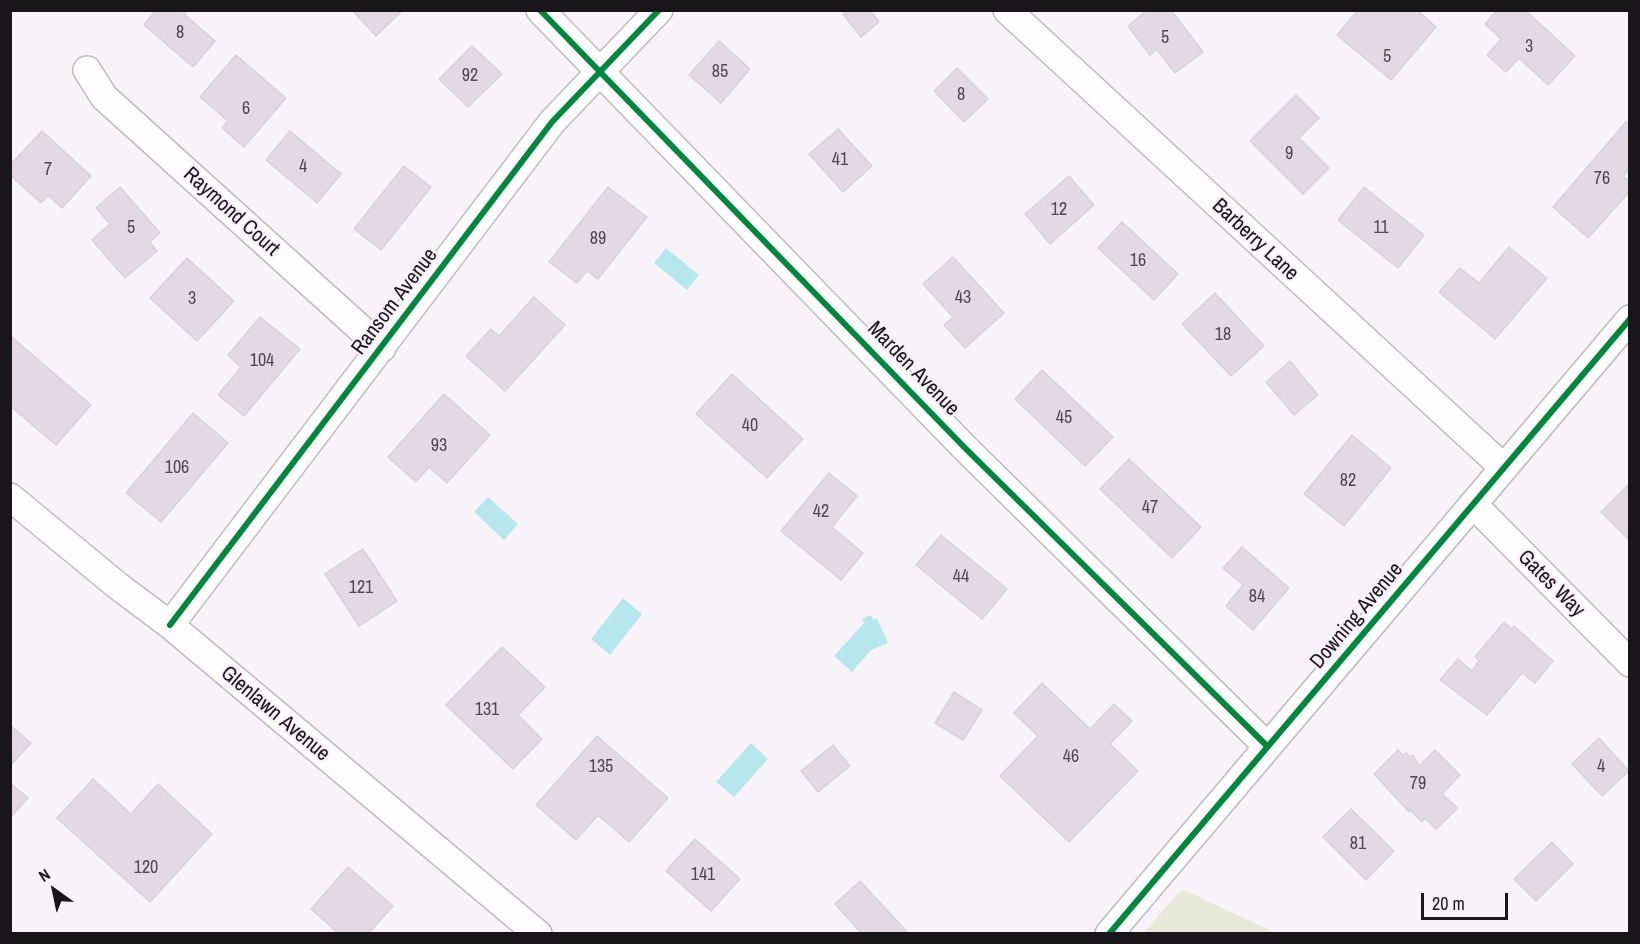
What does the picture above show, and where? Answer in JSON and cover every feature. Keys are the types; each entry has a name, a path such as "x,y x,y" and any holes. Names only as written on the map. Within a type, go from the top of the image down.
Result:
{"street":[{"name":"Marden Avenue","path":"540,10 965,448 1267,746"},
{"name":"Ransom Avenue","path":"170,625 552,122 659,10"},
{"name":"Barberry Lane","path":"1007,10 1504,468"},
{"name":"Raymond Court","path":"87,70 104,97 381,348"},
{"name":"Downing Avenue","path":"1109,933 1629,319"},
{"name":"Glenlawn Avenue","path":"10,497 118,586 170,625 538,933"},
{"name":"Gates Way","path":"1473,504 1629,663"}],"green space":[{"path":"1182,889 1276,933 1143,933"}],"water":[{"path":"666,248 699,275 687,290 654,263"},
{"path":"488,497 518,524 504,540 474,512"},
{"path":"623,598 642,614 610,655 591,639"},
{"path":"871,615 873,620 877,618 888,643 871,650 852,672 834,656 864,623 862,619"},
{"path":"751,743 768,759 734,797 716,782"}],"building":[{"path":"156,10 187,10 184,14 215,41 193,67 144,25"},
{"path":"352,10 403,10 376,36"},
{"path":"848,10 870,10 879,22 861,37 843,14"},
{"path":"1147,10 1171,10 1203,52 1175,73 1157,50 1150,55 1128,26"},
{"path":"1358,10 1417,10 1436,27 1391,80 1337,35"},
{"path":"1497,10 1525,10 1575,56 1548,85 1519,58 1506,72 1487,55 1501,39 1485,24"},
{"path":"719,41 750,69 721,103 689,75"},
{"path":"472,46 502,74 468,107 439,79"},
{"path":"236,55 286,98 244,147 222,128 228,121 200,97"},
{"path":"957,68 988,99 964,122 934,91"},
{"path":"1296,95 1319,118 1299,138 1329,168 1303,194 1250,141"},
{"path":"1626,122 1630,126 1630,169 1623,176 1630,182 1630,191 1588,238 1553,207"},
{"path":"838,129 872,166 843,192 809,154"},
{"path":"42,131 91,176 62,208 48,195 41,203 10,175 10,165"},
{"path":"290,131 341,174 317,203 266,160"},
{"path":"404,166 431,187 381,250 354,229"},
{"path":"1069,176 1094,205 1050,244 1025,214"},
{"path":"120,187 160,233 150,242 157,251 125,278 92,240 110,224 96,208"},
{"path":"608,187 647,217 598,279 587,271 577,283 549,262"},
{"path":"1364,187 1424,235 1398,268 1338,220"},
{"path":"1122,222 1178,274 1154,300 1098,248"},
{"path":"1509,247 1547,278 1495,339 1439,292 1460,268 1479,283"},
{"path":"953,257 1004,313 965,348 944,325 953,317 923,284"},
{"path":"187,258 234,301 197,341 150,298"},
{"path":"1215,293 1264,346 1231,376 1182,324"},
{"path":"534,297 565,325 505,391 466,356 491,329 499,336"},
{"path":"260,317 300,349 244,416 218,395 241,367 228,355"},
{"path":"13,338 91,405 56,445 10,406 10,341"},
{"path":"1290,361 1318,395 1294,415 1266,382"},
{"path":"1042,370 1113,437 1085,466 1015,399"},
{"path":"732,374 803,439 767,478 696,414"},
{"path":"444,394 490,435 447,483 429,467 416,482 388,457"},
{"path":"193,413 228,443 161,522 126,493"},
{"path":"1352,435 1391,468 1344,526 1304,494"},
{"path":"1129,459 1201,527 1172,558 1100,489"},
{"path":"829,473 857,496 832,527 863,553 841,580 781,531"},
{"path":"1630,483 1630,539 1629,540 1601,512"},
{"path":"941,535 1007,589 982,619 916,565"},
{"path":"1242,547 1289,588 1253,630 1226,606 1243,585 1223,568"},
{"path":"363,549 397,601 359,626 325,574"},
{"path":"1504,622 1512,629 1514,626 1553,661 1535,683 1522,673 1487,715 1440,680 1458,659 1472,671 1479,661 1475,657"},
{"path":"502,647 545,687 518,715 542,739 513,769 446,705"},
{"path":"1042,683 1090,729 1114,704 1132,721 1110,744 1138,771 1069,842 1000,776 1038,736 1014,713"},
{"path":"954,692 982,710 963,740 935,723"},
{"path":"10,725 31,743 10,766"},
{"path":"597,736 668,798 629,842 598,815 576,840 536,805"},
{"path":"1599,738 1629,771 1602,796 1572,764"},
{"path":"833,745 850,766 818,792 801,771"},
{"path":"1398,750 1403,755 1406,753 1410,757 1413,755 1419,766 1435,750 1460,775 1442,794 1458,808 1436,829 1425,818 1422,822 1410,810 1409,812 1374,774"},
{"path":"93,779 131,814 158,784 212,834 150,902 57,818"},
{"path":"10,783 28,798 10,818"},
{"path":"1351,809 1394,851 1366,880 1323,837"},
{"path":"695,839 740,879 711,911 666,871"},
{"path":"1552,842 1573,864 1536,901 1514,879"},
{"path":"348,867 393,906 368,934 339,934 311,909"},
{"path":"860,881 909,934 862,934 835,904"}],"cycle path":[{"path":"540,10 965,448 1267,746"},
{"path":"170,625 552,122 659,10"},
{"path":"1109,934 1630,319"}]}
